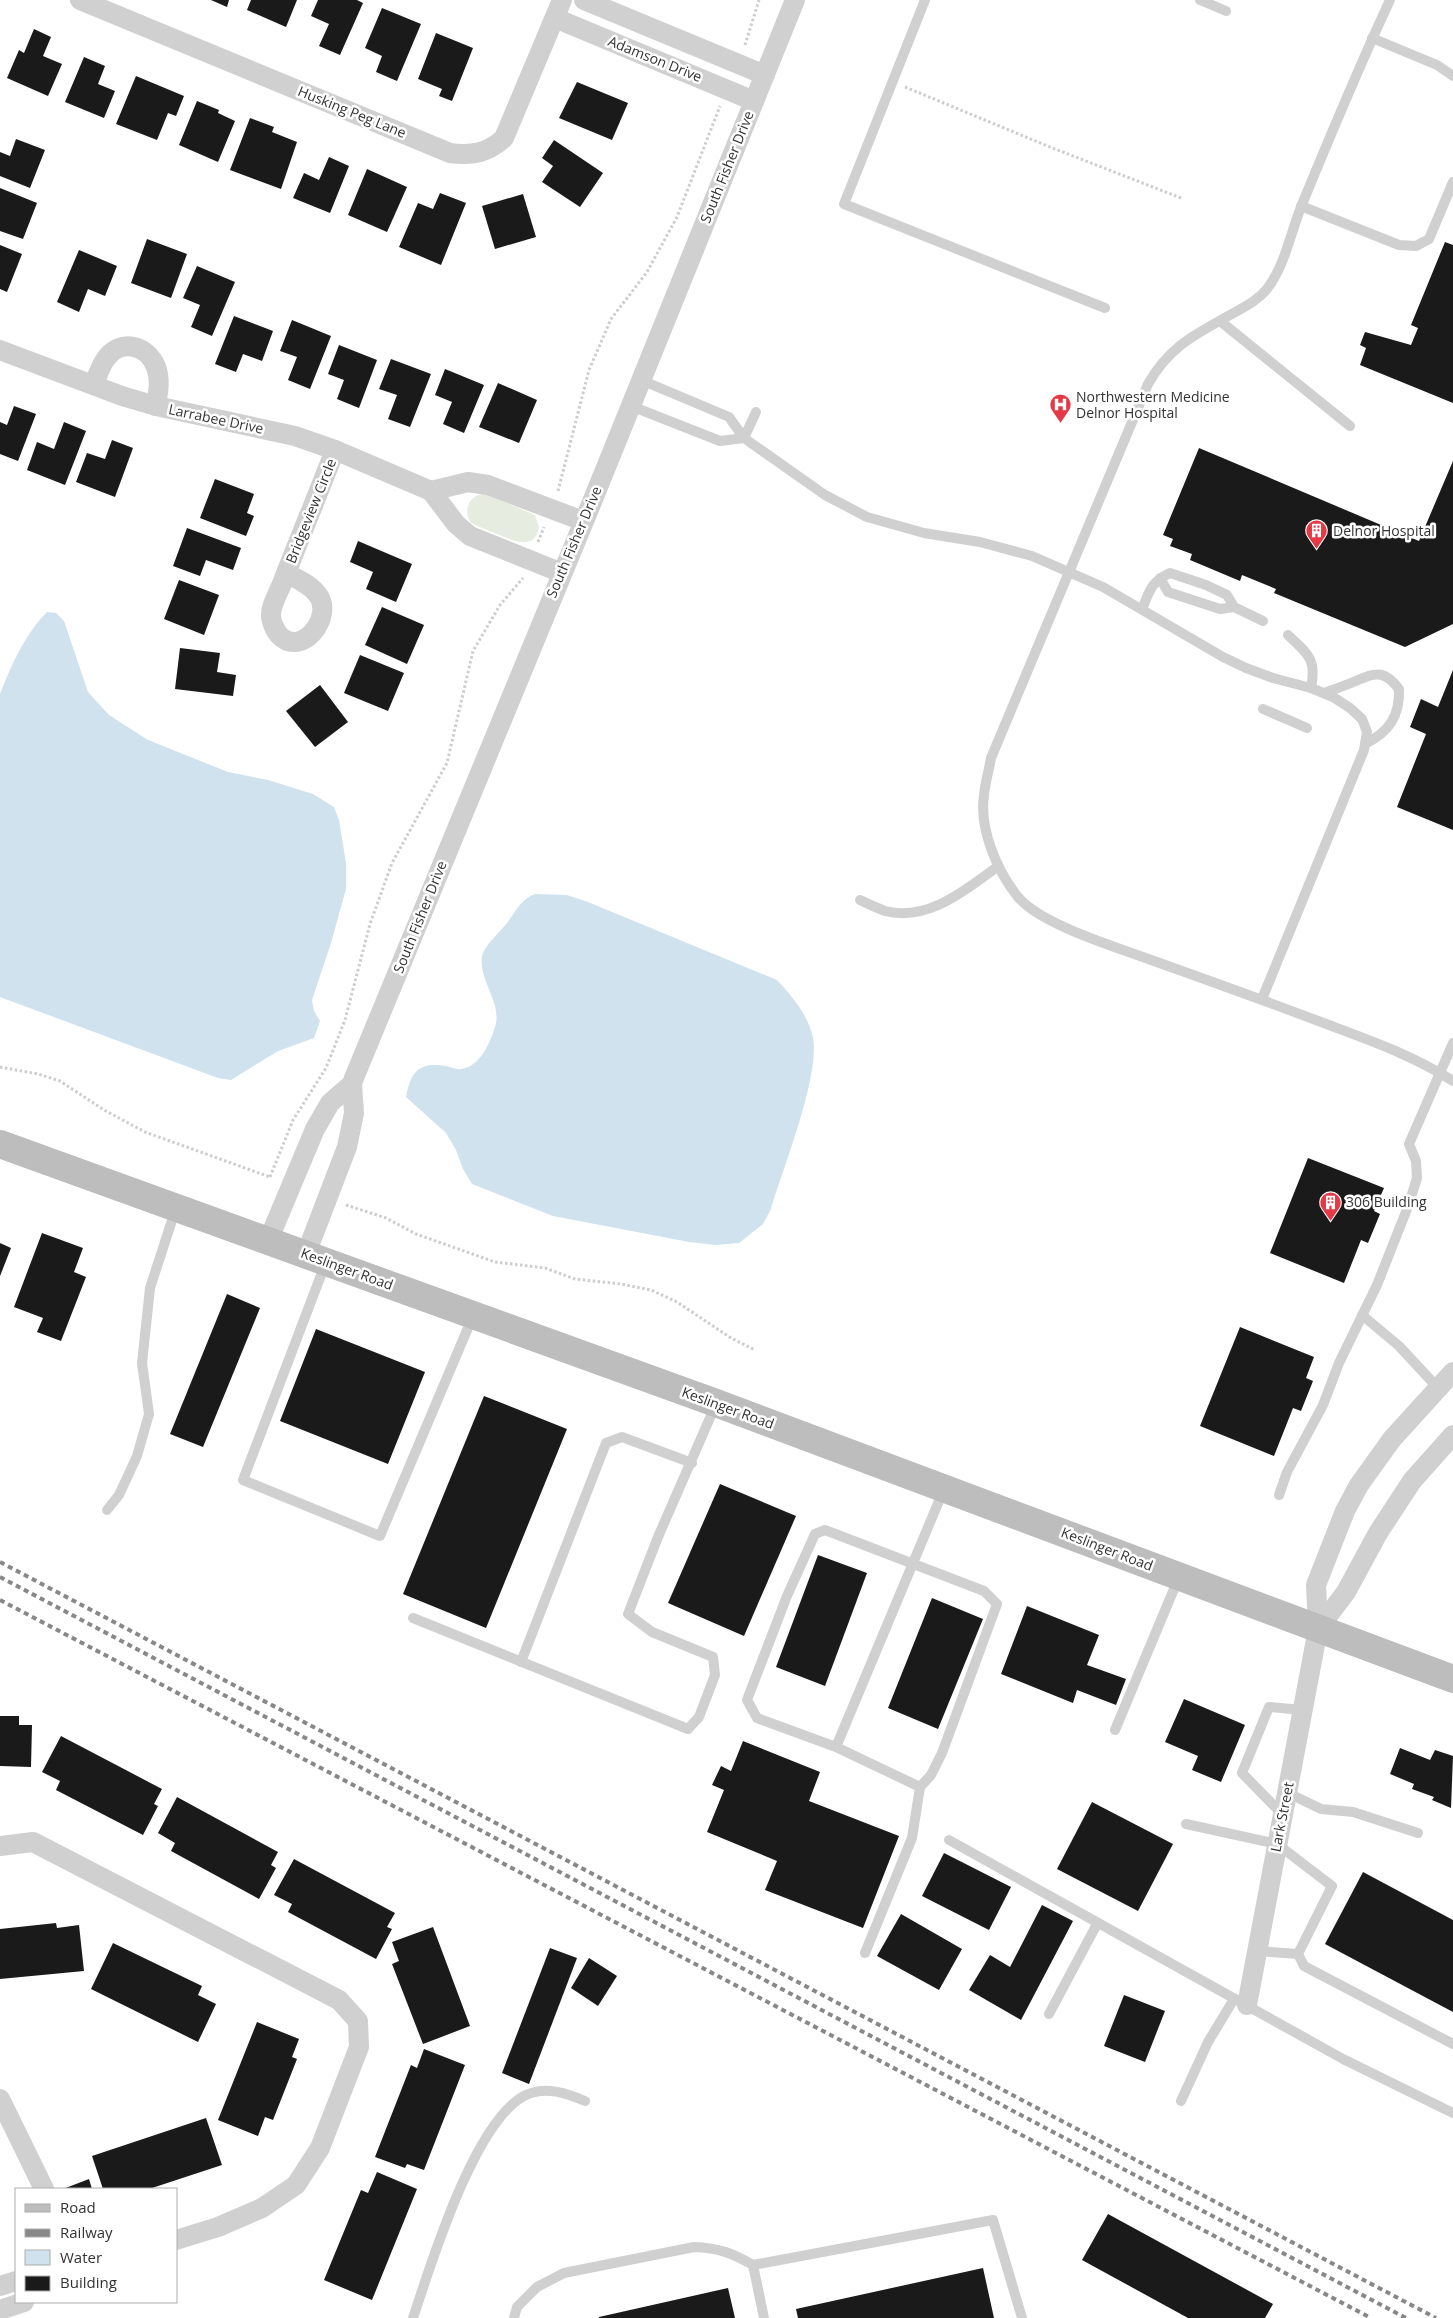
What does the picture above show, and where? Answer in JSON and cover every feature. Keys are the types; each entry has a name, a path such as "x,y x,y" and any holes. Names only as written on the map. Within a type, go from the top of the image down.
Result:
{"main road":[{"name":"Keslinger Road","path":"0,1144 716,1403 1453,1679"}],"street":[{"name":"Husking Peg Lane","path":"80,0 450,153 464,155 487,150 504,138 559,9"},
{"name":"Adamson Drive","path":"584,0 765,74"},
{"name":"South Fisher Drive","path":"268,1241 315,1129 330,1104 353,1081 795,0"},
{"name":"Adamson Drive","path":"559,9 754,101"},
{"path":"94,385 104,360 113,351 124,346 138,347 147,354 156,367 159,384 156,406"},
{"name":"Larrabee Drive","path":"0,350 156,406 295,436 335,450 430,491 456,524 470,536 562,572"},
{"name":"Bridgeview Circle","path":"286,573 335,450"},
{"path":"430,491 468,482 488,485 583,521"},
{"name":"South Fisher Drive","path":"316,1258 326,1198 347,1146 354,1113 353,1081"},
{"path":"1318,1629 1316,1585 1359,1484 1392,1439 1453,1372"},
{"path":"1318,1629 1346,1592 1378,1533 1412,1481 1453,1435"},
{"name":"Lark Street","path":"1241,2002 1257,1951 1318,1629"},
{"path":"0,1846 33,1842 339,2000 358,2021 359,2047 320,2148 296,2185 262,2208 178,2239"},
{"path":"0,2099 44,2188"},
{"path":"0,2286 15,2281"},
{"path":"0,2310 21,2303"}],"lane":[{"path":"925,0 844,204 1104,308"},
{"path":"1200,0 1226,11"},
{"path":"1390,0 1372,38 1301,206 1286,249 1268,287 1258,300 1188,339 1159,365 1148,384 992,758 983,797 986,830 997,867 1019,898 1049,919 1088,937 1262,999 1398,1051 1453,1081"},
{"path":"1372,38 1437,65 1453,76"},
{"path":"1301,206 1399,245 1416,246 1429,239 1453,182"},
{"path":"1220,321 1350,426"},
{"path":"641,380 729,417 744,438 825,495 867,517 924,533 1006,548 1032,556 1103,586 1223,657 1246,668 1324,693 1350,708 1362,719 1367,732 1365,744 1302,905 1262,999"},
{"path":"630,406 720,441 744,438"},
{"path":"744,438 756,412"},
{"path":"1142,609 1153,583 1170,573 1206,585 1227,595 1234,607"},
{"path":"1160,578 1168,592 1220,609 1234,607 1263,621"},
{"path":"1288,635 1311,660 1314,671 1311,688"},
{"path":"1324,693 1373,674 1387,677 1394,682 1399,690 1398,710 1386,732 1365,744"},
{"path":"1263,709 1307,728"},
{"path":"860,900 886,911 917,912 952,899 997,867"},
{"path":"1279,1495 1287,1472 1323,1405 1339,1363 1377,1285 1409,1204 1417,1178 1416,1161 1409,1144 1453,1043"},
{"path":"107,1510 119,1495 137,1456 149,1414 142,1363 150,1288 176,1207"},
{"path":"316,1258 243,1480 380,1536 474,1315"},
{"path":"1362,1316 1399,1346 1438,1388"},
{"path":"413,1618 688,1729 698,1717 715,1675 712,1658 652,1632 628,1614 658,1537 692,1463 716,1403"},
{"path":"521,1662 606,1443 622,1437 692,1463"},
{"path":"836,1748 944,1488"},
{"path":"864,1953 912,1838 920,1787 931,1774 942,1753 997,1604 984,1591 825,1530 815,1534 787,1596 747,1700 757,1718 836,1748 920,1787"},
{"path":"1115,1730 1180,1576"},
{"path":"1282,1814 1242,1773 1268,1707 1302,1710"},
{"path":"1286,1792 1321,1809 1353,1812 1418,1833"},
{"path":"1186,1824 1277,1844 1332,1886 1298,1954"},
{"path":"949,1840 995,1864 1097,1924 1343,2059 1453,2113"},
{"path":"1048,2014 1097,1924"},
{"path":"1257,1951 1298,1954"},
{"path":"1298,1954 1304,1966 1453,2044"},
{"path":"1182,2102 1208,2042 1241,2002"},
{"path":"413,2318 468,2172 483,2139 501,2115 526,2095 539,2091 566,2094 585,2101"},
{"path":"514,2318 518,2307 537,2287 564,2273 694,2248 712,2248 731,2252 753,2265 993,2220 1022,2318"},
{"path":"753,2265 764,2318"}],"path":[{"path":"893,82 1050,148 1181,198"},
{"path":"326,1068 344,1020"},
{"path":"0,1067 38,1074 60,1081 104,1110 145,1132 292,1185"},
{"path":"326,1198 386,1218 416,1234 487,1260 511,1266 545,1268 575,1279 622,1284 651,1290 677,1302 731,1338 755,1350"}],"shaded area":[{"path":"482,494 535,515 539,527 537,535 528,542 516,541 470,522 467,513 468,505 473,498"}],"water":[{"path":"47,612 56,613 64,621 88,692 109,715 148,740 228,772 268,780 313,794 334,807 339,820 346,863 346,889 312,1000 314,1011 320,1021 314,1038 278,1051 231,1080 218,1078 0,997 0,694 25,640"},
{"path":"535,894 567,895 588,902 777,980 804,1014 813,1038 814,1055 799,1123 771,1209 763,1224 739,1243 716,1245 689,1242 553,1216 472,1184 446,1133 406,1097 411,1081 418,1070 423,1067 437,1065 458,1069 468,1067 479,1059 487,1047 497,1018 496,1009 483,974 483,952 519,906"}],"building":[{"path":"211,0 229,0 227,7"},
{"path":"251,0 297,0 286,27 247,10"},
{"path":"318,0 357,0 363,3 340,55 319,46 329,24 311,16"},
{"path":"382,8 421,24 397,81 376,72 382,56 365,48"},
{"path":"34,29 51,37 43,56 62,64 48,96 7,78 19,50 24,53"},
{"path":"436,33 473,48 452,101 439,96 442,89 418,79"},
{"path":"84,57 105,66 98,84 115,91 104,118 65,102"},
{"path":"136,76 184,96 176,116 168,113 157,140 116,124"},
{"path":"577,82 628,103 612,140 559,118"},
{"path":"197,101 219,110 218,113 235,121 218,162 179,145"},
{"path":"250,118 274,127 272,132 297,142 281,189 230,170"},
{"path":"16,139 45,150 30,188 0,176 0,152 10,156"},
{"path":"554,140 603,173 580,207 542,182 553,166 542,158"},
{"path":"329,157 349,166 330,213 293,198 304,173 319,180"},
{"path":"367,169 407,187 387,232 348,215"},
{"path":"0,188 37,203 23,239 0,231"},
{"path":"440,193 466,203 441,265 399,247 418,203 433,209"},
{"path":"523,194 536,237 495,249 482,206"},
{"path":"147,239 187,254 171,298 131,283"},
{"path":"1445,242 1453,245 1453,403 1360,365 1366,348 1360,345 1365,332 1411,345 1418,328 1411,325"},
{"path":"0,245 22,254 7,292 0,289"},
{"path":"79,250 117,266 105,296 88,289 79,312 57,302"},
{"path":"197,266 235,282 212,336 191,327 200,305 183,298"},
{"path":"234,316 273,331 262,361 243,354 236,372 215,364"},
{"path":"292,320 331,336 310,389 288,380 297,357 280,351"},
{"path":"339,345 377,360 359,408 337,399 344,380 328,374"},
{"path":"391,359 431,374 410,427 388,419 397,395 379,389"},
{"path":"445,369 484,385 464,433 443,424 452,402 435,395"},
{"path":"498,383 537,400 519,443 479,427"},
{"path":"14,406 36,414 18,461 0,454 0,422 7,425"},
{"path":"64,422 86,431 65,485 27,470 37,442 54,449"},
{"path":"112,440 133,448 115,497 76,482 87,453 105,459"},
{"name":"Delnor Hospital","path":"1199,448 1419,541 1453,461 1453,624 1405,647 1274,593 1276,589 1242,575 1240,581 1190,560 1192,554 1170,546 1173,539 1163,535"},
{"path":"215,479 254,494 247,513 254,516 246,536 200,518"},
{"path":"187,528 241,548 233,570 206,560 200,576 173,566"},
{"path":"358,541 412,564 396,602 366,589 373,572 350,562"},
{"path":"179,580 219,595 204,635 164,619"},
{"path":"382,607 424,625 407,664 365,645"},
{"path":"180,648 220,653 217,672 236,675 233,696 175,689"},
{"path":"360,655 404,673 388,711 344,693"},
{"path":"1453,670 1453,830 1397,807 1426,734 1410,727 1421,699 1438,707"},
{"path":"320,685 348,722 315,747 286,711"},
{"name":"306 Building","path":"1308,1158 1384,1188 1374,1211 1380,1214 1368,1243 1361,1240 1344,1283 1270,1253"},
{"path":"42,1233 83,1248 74,1272 86,1277 61,1341 37,1332 43,1318 14,1307"},
{"path":"0,1243 11,1248 0,1276"},
{"path":"227,1294 260,1308 203,1447 170,1434"},
{"path":"1240,1327 1314,1357 1306,1378 1313,1381 1301,1411 1293,1408 1274,1456 1200,1426"},
{"path":"316,1329 425,1372 388,1464 280,1421"},
{"path":"484,1396 567,1429 486,1628 403,1594"},
{"path":"720,1484 796,1516 744,1636 668,1603"},
{"path":"818,1555 867,1573 825,1686 776,1667"},
{"path":"932,1598 983,1619 938,1729 888,1708"},
{"path":"1027,1606 1099,1635 1087,1665 1126,1679 1116,1705 1077,1690 1073,1703 1001,1674"},
{"path":"1184,1699 1245,1725 1221,1782 1192,1770 1198,1756 1165,1742"},
{"path":"0,1716 19,1716 19,1725 32,1725 31,1767 0,1766"},
{"path":"61,1736 162,1789 154,1804 158,1806 143,1835 56,1790 60,1781 42,1772"},
{"path":"743,1741 820,1772 809,1801 899,1836 863,1928 765,1890 777,1861 707,1832 724,1790 712,1785 721,1766 731,1771"},
{"path":"1400,1748 1430,1760 1435,1750 1453,1756 1451,1808 1432,1800 1434,1797 1412,1789 1414,1784 1390,1774"},
{"path":"177,1797 278,1852 271,1865 276,1868 259,1899 171,1851 175,1843 158,1833"},
{"path":"1092,1802 1173,1844 1138,1911 1057,1869"},
{"path":"944,1853 1011,1887 989,1930 922,1896"},
{"path":"294,1859 395,1913 387,1927 392,1929 376,1959 288,1912 292,1904 274,1895"},
{"path":"1363,1872 1453,1920 1453,2012 1325,1944"},
{"path":"1042,1905 1073,1921 1021,2020 969,1990 990,1955 1010,1967"},
{"path":"901,1914 962,1949 939,1990 877,1956"},
{"path":"56,1923 57,1928 79,1925 84,1971 0,1979 0,1929"},
{"path":"433,1927 470,2026 423,2044 392,1964 399,1961 392,1942"},
{"path":"113,1943 202,1986 198,1995 216,2004 198,2042 91,1989"},
{"path":"550,1948 577,1958 529,2084 502,2073"},
{"path":"589,1958 617,1976 598,2006 571,1988"},
{"path":"1124,1995 1165,2011 1145,2062 1104,2046"},
{"path":"257,2022 299,2039 292,2057 297,2059 273,2120 265,2117 258,2136 218,2120"},
{"path":"424,2049 465,2065 424,2170 407,2164 405,2168 375,2157 411,2065 417,2068"},
{"path":"206,2118 222,2165 152,2188 103,2188 92,2156"},
{"path":"377,2172 417,2189 372,2300 324,2280 361,2190 368,2193"},
{"path":"89,2179 92,2188 66,2188"},
{"path":"1108,2214 1273,2304 1265,2318 1188,2318 1082,2260"},
{"path":"983,2268 994,2318 798,2318 796,2309"},
{"path":"728,2288 735,2318 599,2318 599,2317"}],"railway":[{"path":"0,1562 1436,2318"},
{"path":"0,1577 1406,2318"},
{"path":"0,1600 1371,2318"}],"place":[{"name":"Northwestern Medicine Delnor Hospital","path":"1060,424"},
{"name":"Delnor Hospital","path":"1317,550"},
{"name":"306 Building","path":"1330,1221"}]}
